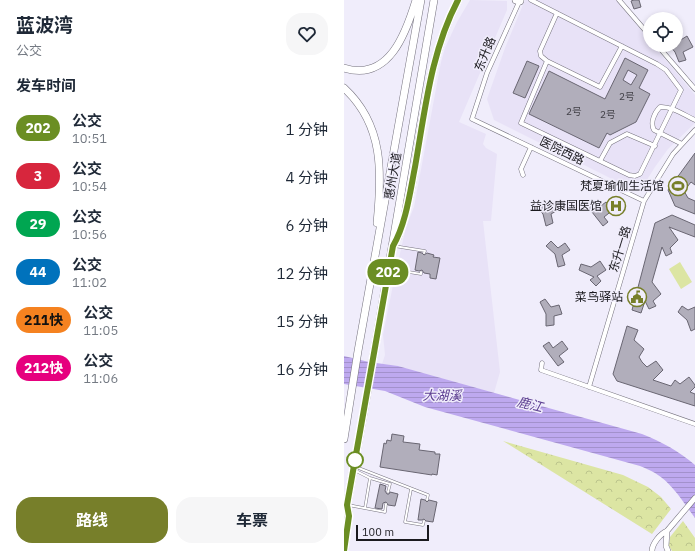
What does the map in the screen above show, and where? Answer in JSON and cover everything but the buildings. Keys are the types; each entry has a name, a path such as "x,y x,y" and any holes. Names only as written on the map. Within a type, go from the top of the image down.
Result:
{"highway":[{"path":"344,68 359,70 371,68 382,63 392,55 406,30 416,0"},
{"name":"惠州大道","path":"344,439 358,351 421,0"},
{"name":"惠州大道","path":"353,468 368,394 434,0"},
{"path":"393,246 399,234 412,186 438,48 446,24 458,0"},
{"path":"344,88 365,114 376,143 380,175 376,224 377,247"},
{"path":"344,551 349,516 347,505 353,468"}],"street":[{"name":"东升路","path":"472,119 487,73 519,0"},
{"path":"531,0 657,64 668,74 681,90 643,171 636,176 629,175 520,123 547,61"},
{"path":"619,0 643,28"},
{"path":"557,13 540,51 541,56 547,61 600,87 622,46"},
{"path":"663,52 695,89"},
{"path":"682,144 656,131 652,125 656,111 662,107 672,109 695,120"},
{"name":"医院西路","path":"472,119 644,201"},
{"name":"东升一路","path":"589,387 644,201 666,164 695,130"},
{"path":"600,161 610,142 628,134 654,146"},
{"path":"523,175 521,169 531,147"},
{"path":"542,363 540,370 695,424"},
{"path":"652,551 652,546 695,498"},
{"path":"667,531 666,546 668,551"}],"lane":[{"path":"393,246 425,251 424,253"},
{"path":"388,269 421,274 421,272"},
{"path":"353,468 370,478 390,484 388,492"},
{"path":"353,468 428,496 427,500"},
{"path":"365,508 370,478"},
{"path":"411,489 405,522 423,525 424,521"},
{"path":"347,505 385,512 386,504"}],"shaded area":[{"path":"470,0 507,1 507,10 459,122 486,134 483,144 486,148 497,154 491,221 483,221 500,372 494,393 398,366 382,364 385,355 383,335 406,227 414,207 441,62 445,48 457,22"},
{"path":"525,0 616,0 643,33 643,52 659,52 695,95 695,123 668,149 645,183 630,188 494,120 487,99 505,48"}],"green space":[{"path":"680,262 692,282 681,289 669,269"},
{"path":"503,441 623,475 648,487 661,497 671,509 652,534"},
{"path":"683,521 695,538 695,551 672,551 669,546 670,537"}],"water":[{"name":"大湖溪","path":"344,356 369,362 398,366 642,434 656,440 670,447 695,465 695,518 667,482 655,473 640,466 425,407 385,391 344,384"}],"bus line":[{"name":"202","path":"344,551 349,516 347,505 361,423 368,394 388,269 393,246 399,234 412,186 438,48 446,24 458,0"}],"place":[{"name":"梵夏瑜伽生活馆","path":"678,186"},
{"name":"益诊康国医馆","path":"616,206"},
{"name":"菜鸟驿站","path":"637,297"}],"water label":[{"name":"鹿江","path":"530,404"}]}
